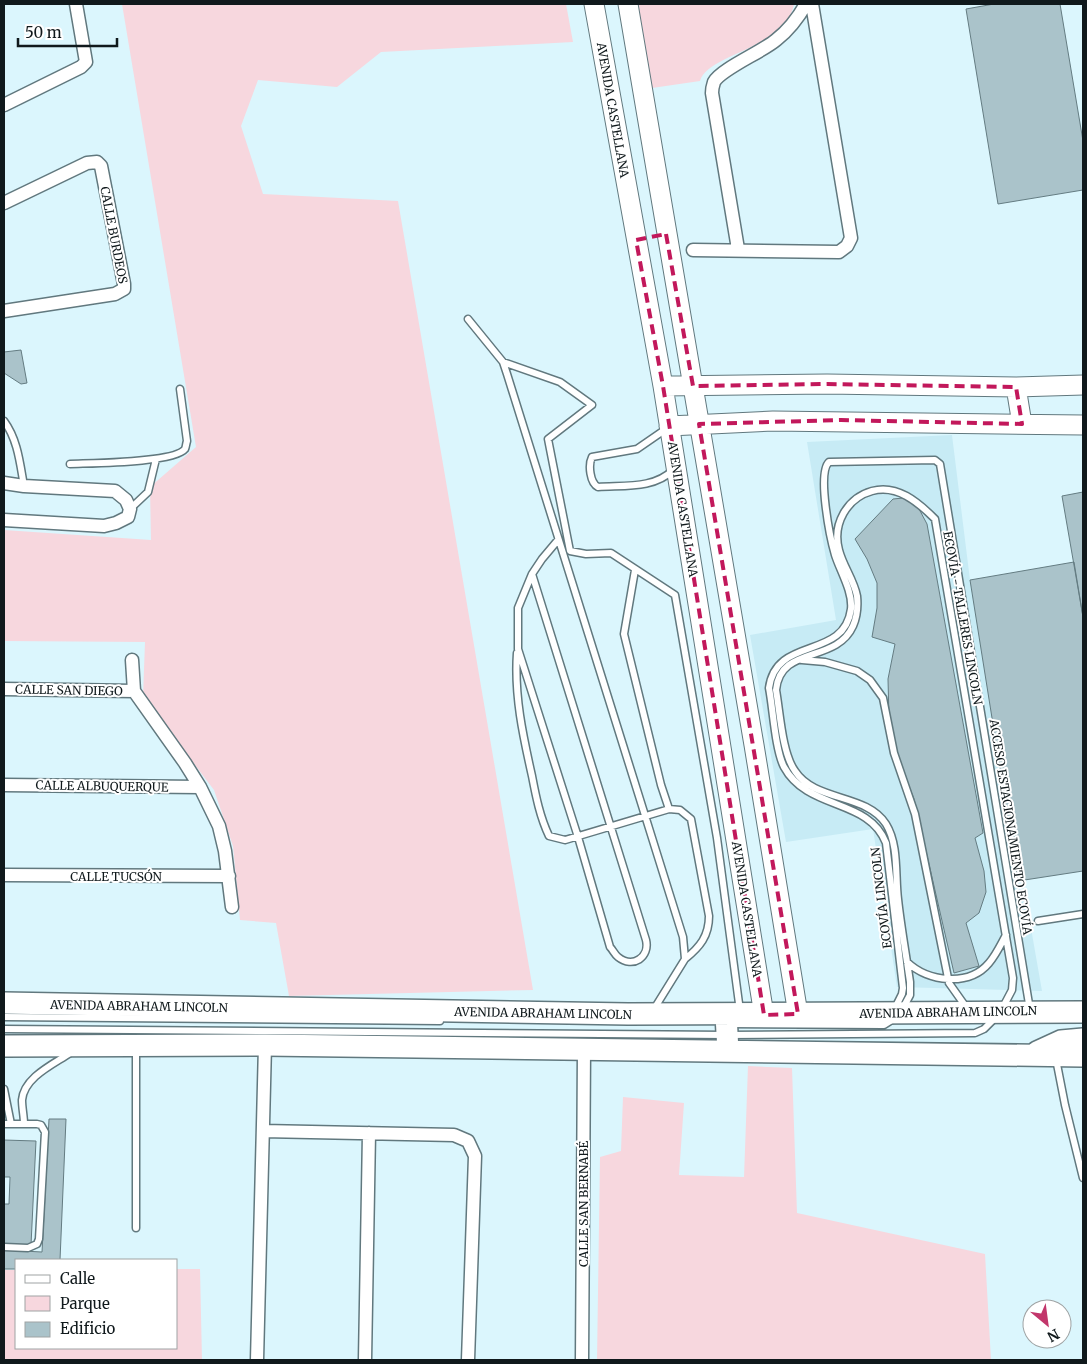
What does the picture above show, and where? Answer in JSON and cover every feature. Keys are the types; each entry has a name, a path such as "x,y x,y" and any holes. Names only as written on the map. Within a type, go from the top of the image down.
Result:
{"main road":[{"name":"AVENIDA ABRAHAM LINCOLN","path":"4,1004 651,1014 728,1027 764,1015 1000,1011 1083,1012"},
{"path":"4,1046 265,1045 584,1048 728,1027 1032,1055 1083,1056"},
{"path":"1032,1055 1055,1043 1083,1038"}],"street":[{"path":"4,105 86,62 76,4"},
{"name":"AVENIDA CASTELLANA","path":"594,4 664,386 764,1015"},
{"path":"628,4 753,736 798,1014"},
{"path":"738,249 712,94 714,82 721,74 753,57 776,40 795,23 806,4"},
{"path":"693,250 738,249 839,252 850,242 851,238 812,4"},
{"name":"CALLE BURDEOS","path":"4,203 87,163 97,162 101,166 124,290 115,294 4,311"},
{"path":"636,240 666,234"},
{"path":"664,386 827,384 1016,387 1083,385"},
{"path":"1016,387 1022,424"},
{"path":"669,426 841,420 1083,425"},
{"path":"4,483 24,486 115,491 126,500 130,509 128,517 104,526 4,520"},
{"path":"132,660 134,691 200,787 219,826 232,907"},
{"name":"CALLE SAN DIEGO","path":"4,689 134,691"},
{"name":"CALLE ALBUQUERQUE","path":"4,785 200,787"},
{"name":"CALLE TUCSÓN","path":"4,875 228,876"},
{"path":"257,1360 265,1045"},
{"name":"CALLE SAN BERNABÉ","path":"582,1360 584,1048"},
{"path":"263,1131 454,1135 468,1141 473,1148 475,1156 468,1360"},
{"path":"364,1360 369,1133"}],"lane":[{"path":"468,319 503,362 683,937 685,959"},
{"path":"503,362 560,382 592,405 548,439 570,551 586,554 611,553 675,595 717,838 728,1027"},
{"path":"70,464 156,459 176,454 184,449 187,442 180,389"},
{"path":"4,422 10,430 18,452 24,486"},
{"path":"669,426 637,449 592,456 590,461 592,481 598,487 653,483 667,476 676,467"},
{"path":"130,509 148,492 156,459"},
{"name":"ACCESO ESTACIONAMIENTO ECOVÍA","path":"783,661 794,653 832,640 848,619 851,608 849,596 834,552 825,505 827,464 829,462 935,460 938,462 1030,1011"},
{"name":"ECOVÍA - TALLERES LINCOLN","path":"728,1027 975,1033 992,1023 1013,985 935,518 916,500 897,491 879,489 862,494 849,504 842,514 837,538 839,551 857,595 858,609 854,625 849,633 832,648 797,660 786,666 777,680 776,690 788,755 794,771 801,779 813,787 864,807 885,822 894,847 897,891 910,995 895,1013"},
{"path":"558,540 532,574 518,608 516,670 521,727 542,820 549,836 565,840 669,809 680,810 691,819 709,916 709,928 705,938 685,959 651,1014"},
{"path":"635,570 624,634 660,785 669,809"},
{"path":"518,650 578,837 610,948 619,958 628,961 636,960 645,956 648,949 532,574"},
{"path":"783,661 824,662 857,671 870,680 883,698 894,753 915,814 948,978 959,999 971,1012"},
{"name":"ECOVÍA LINCOLN","path":"783,661 773,670 769,688 783,765 792,779 810,793 858,812 874,822 882,832 886,843 903,988 895,1013"},
{"path":"1038,922 1083,914"},
{"path":"907,962 916,970 931,977 969,976 980,971 989,963 1006,936"},
{"path":"4,1029 884,1025 895,1013"},
{"path":"4,1017 450,1021"},
{"path":"24,1124 22,1100 24,1091 31,1081 42,1071 81,1046"},
{"path":"136,1046 136,1228"},
{"path":"1056,1056 1065,1105 1083,1178"},
{"path":"4,1089 11,1124"},
{"path":"4,1124 41,1125 45,1132 39,1239 37,1244 28,1248 4,1247"}],"highlighted area":[{"path":"666,234 693,386 827,384 1016,387 1022,424 841,420 699,424 798,1014 764,1015 663,386 636,240"}],"shaded area":[{"path":"952,435 970,580 1042,991 897,987 873,829 786,842 750,635 836,620 807,442"}],"green space":[{"path":"122,4 566,4 573,42 381,52 337,87 258,80 241,126 263,194 398,201 533,990 289,996 276,923 240,920 233,846 214,790 143,697 145,642 4,641 4,530 151,540 150,487 196,447"},
{"path":"637,4 794,4 788,19 777,32 717,64 706,72 700,81 652,88"},
{"path":"748,1066 792,1068 797,1213 985,1254 991,1360 597,1360 600,1157 621,1151 623,1097 684,1103 679,1175 744,1177"},
{"path":"178,1269 200,1269 202,1360 4,1360 4,1270 15,1270 15,1349 178,1349"}],"building":[{"path":"994,4 1060,4 1083,141 1083,190 998,204 966,9"},
{"path":"21,350 27,383 21,384 4,373 4,352"},
{"path":"1083,492 1083,617 1062,496"},
{"path":"903,498 918,507 927,524 983,833 975,838 984,871 986,892 979,913 966,923 979,966 954,973 914,799 899,761 889,719 888,679 895,644 872,637 877,608 877,583 867,559 855,539 893,499"},
{"path":"1074,562 1083,617 1083,871 1018,881 970,580"},
{"path":"49,1119 66,1119 60,1259 15,1259 15,1269 4,1269 4,1250 42,1252"},
{"path":"4,1140 36,1141 31,1245 4,1244 4,1204 9,1204 10,1177 4,1177"}]}
